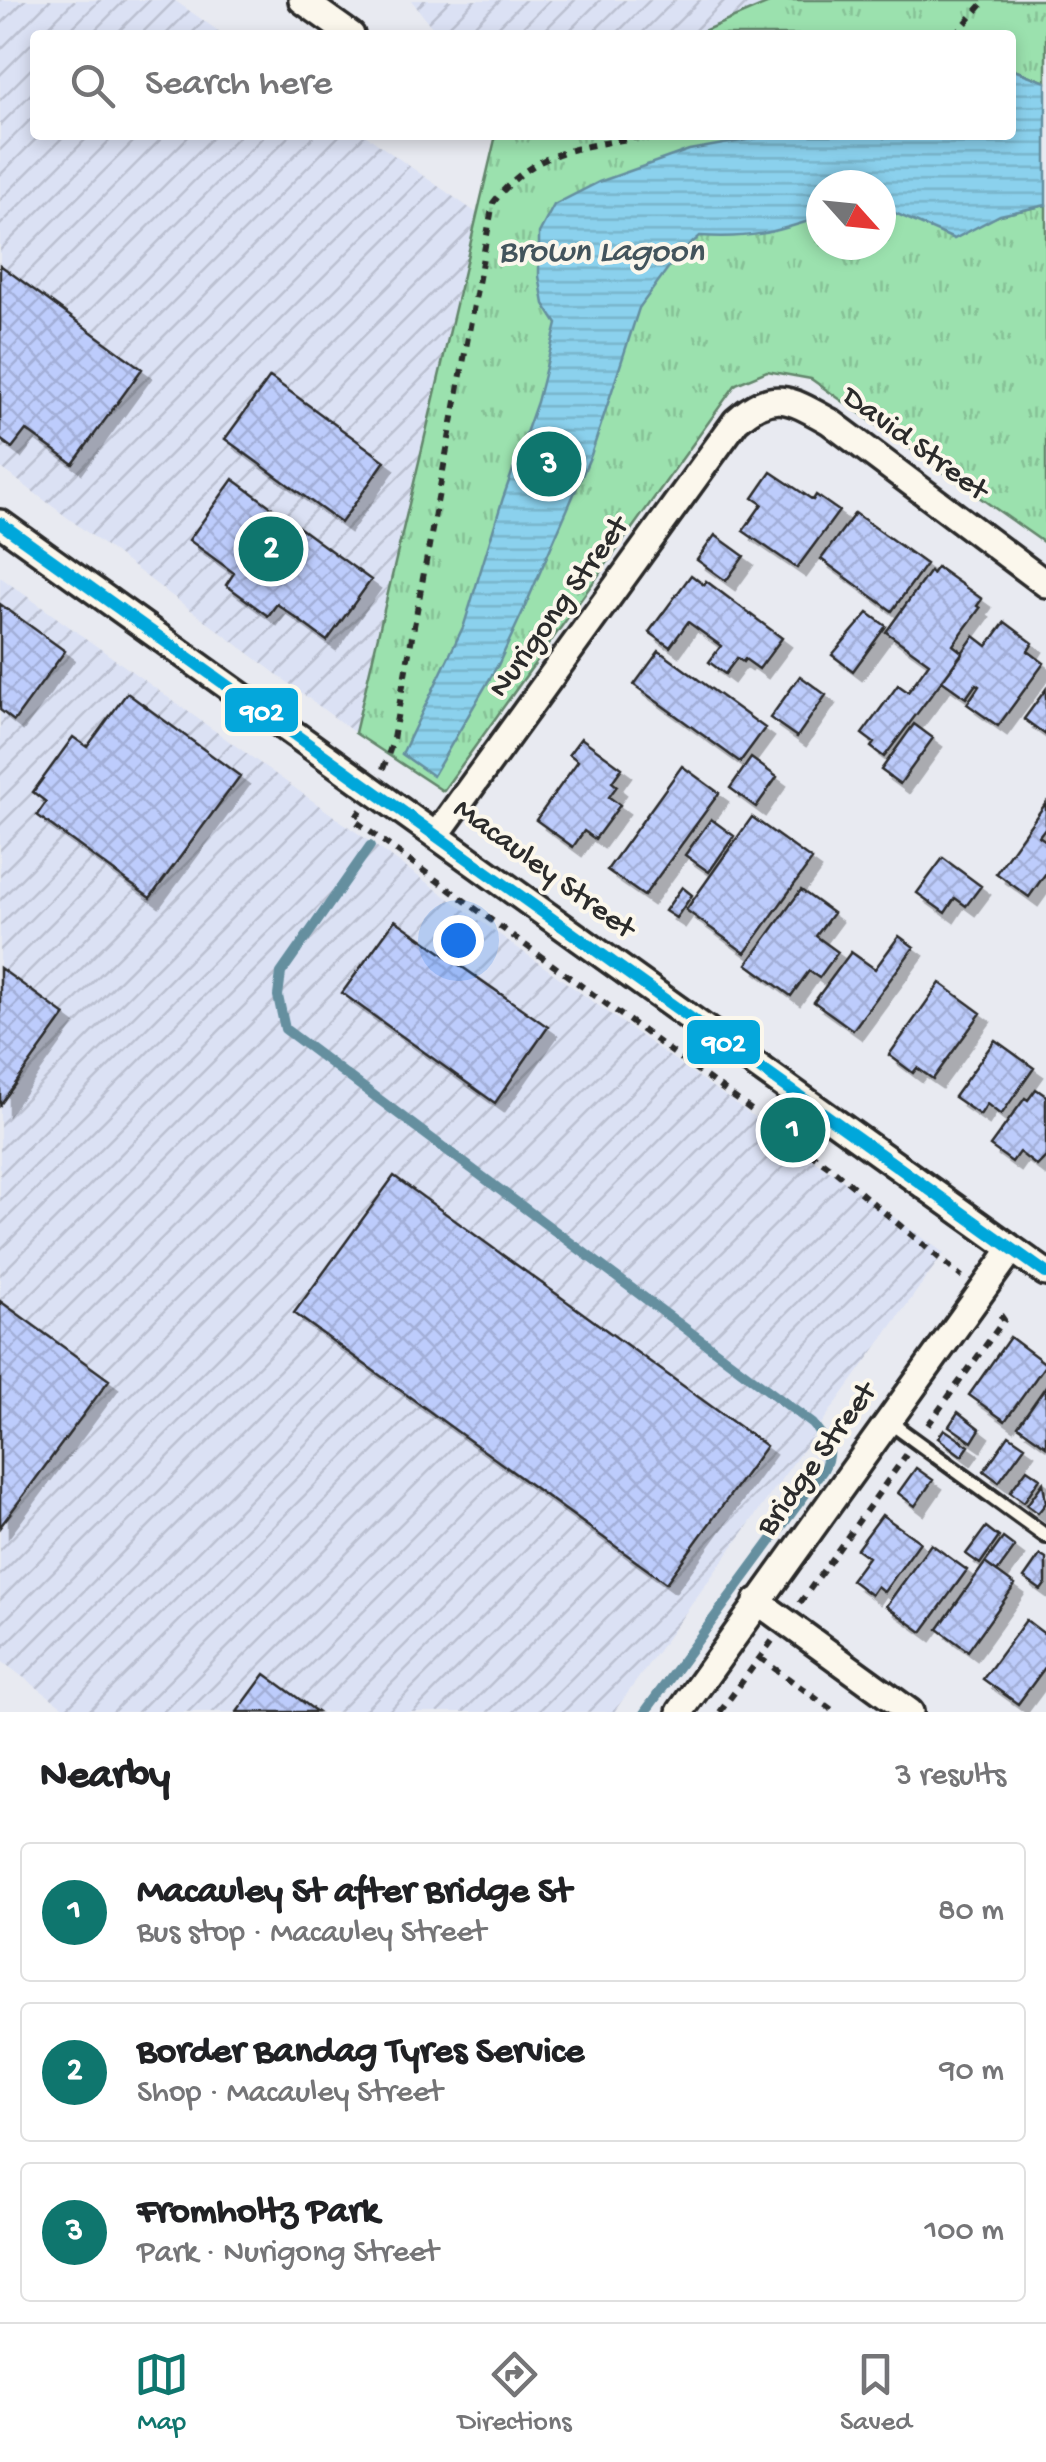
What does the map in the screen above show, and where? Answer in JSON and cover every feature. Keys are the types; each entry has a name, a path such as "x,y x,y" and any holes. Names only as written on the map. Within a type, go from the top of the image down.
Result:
{"street":[{"path":"302,0 344,30"},
{"name":"David Street","path":"736,420 755,404 776,399 798,403 846,432 1046,584"},
{"name":"Nurigong Street","path":"438,834 736,420"},
{"name":"Macauley Street","path":"0,523 1046,1272"},
{"name":"Bridge Street","path":"680,1712 886,1419 1012,1249"},
{"path":"757,1601 910,1712"}],"lane":[{"path":"886,1419 1046,1536"}],"path":[{"path":"959,30 986,0"},
{"path":"623,140 552,154 526,168 494,203 392,744 375,790 354,820 831,1168 952,1271 983,1290 1004,1320 720,1712"},
{"path":"760,1658 835,1712"}],"shaded area":[{"path":"0,0 174,0 217,30 30,30 30,140 372,140 478,214 355,733 0,467"},
{"path":"411,0 776,0 706,30 434,30"},
{"path":"0,577 944,1253 614,1712 70,1712 0,1660"}],"green space":[{"path":"776,0 1046,0 1046,82 1016,71 1016,30 706,30"},
{"path":"495,140 942,140 976,225 1000,215 1046,205 1046,544 811,379 767,371 736,384 443,791 355,733"}],"water":[{"name":"Brown Lagoon","path":"1016,71 1046,82 1046,205 1000,215 954,239 896,214 896,170 806,170 806,222 762,234 700,236 676,257 639,308 591,455 524,609 499,663 433,776 402,754 464,625 537,402 557,324 544,304 539,276 539,233 554,205 599,182 689,150 746,140 1016,140"}],"building":[{"path":"0,265 142,369 73,464 26,430 12,448 0,439"},
{"path":"270,377 385,461 341,523 225,439"},
{"path":"771,472 813,500 816,495 839,511 797,568 743,531 762,504 753,498"},
{"path":"233,479 371,580 327,641 277,604 268,616 226,585 234,573 189,540"},
{"path":"855,513 926,564 892,611 821,559"},
{"path":"715,535 744,556 726,581 697,560"},
{"path":"937,567 982,599 977,606 980,608 953,645 963,653 884,757 862,734 898,685 908,692 929,663 886,632 930,571 932,574"},
{"path":"691,575 704,585 706,581 782,638 759,669 737,658 725,674 709,662 721,646 688,622 670,647 649,632"},
{"path":"0,604 65,651 14,721 0,710"},
{"path":"868,613 886,626 853,671 832,655"},
{"path":"1005,622 1033,643 1028,651 1044,663 998,726 967,704 979,686 976,684 966,698 942,681 974,636 987,646"},
{"path":"659,651 765,728 740,762 634,685"},
{"path":"800,676 826,695 797,737 770,718"},
{"path":"1046,689 1046,735 1024,719"},
{"path":"127,693 240,776 150,898 37,815 46,802 33,792 73,737 87,747"},
{"path":"914,724 933,738 900,784 881,770"},
{"path":"581,738 622,768 612,782 617,786 609,797 620,805 595,839 584,831 573,847 536,820 578,761 569,754"},
{"path":"751,758 777,777 756,807 730,788"},
{"path":"682,766 719,793 644,896 607,870"},
{"path":"1046,803 1046,827 1039,836 1046,841 1046,873 1029,897 996,873"},
{"path":"752,817 812,860 745,953 686,910"},
{"path":"711,819 734,836 709,872 685,855"},
{"path":"943,858 981,886 966,906 955,898 945,913 917,893"},
{"path":"682,887 692,895 676,918 665,911"},
{"path":"801,890 833,913 816,936 838,952 819,978 809,971 791,996 747,964"},
{"path":"395,920 548,1027 495,1103 342,993"},
{"path":"899,936 914,947 853,1030 814,1002 851,952 875,969"},
{"path":"0,968 65,1015 0,1105"},
{"path":"940,983 981,1013 933,1079 917,1068 913,1073 889,1055"},
{"path":"995,1040 1034,1068 1001,1115 987,1104 980,1115 954,1097"},
{"path":"1036,1089 1046,1096 1046,1157 1037,1166 1019,1152 1012,1162 990,1146"},
{"path":"394,1176 766,1446 666,1583 294,1313"},
{"path":"0,1301 109,1380 0,1527"},
{"path":"1010,1337 1046,1364 1005,1421 969,1395"},
{"path":"1046,1386 1046,1446 1018,1426"},
{"path":"958,1412 980,1429 972,1442 949,1426"},
{"path":"944,1429 969,1446 962,1456 938,1438"},
{"path":"1009,1435 1025,1446 999,1482 984,1471"},
{"path":"916,1468 933,1480 915,1506 898,1493"},
{"path":"1027,1469 1040,1478 1024,1502 1010,1492"},
{"path":"1043,1483 1046,1503 1038,1513 1027,1505"},
{"path":"882,1515 920,1542 884,1592 877,1586 871,1595 851,1580 868,1557 857,1549"},
{"path":"986,1527 999,1537 980,1564 966,1554"},
{"path":"1003,1538 1015,1547 997,1572 985,1563"},
{"path":"931,1544 967,1570 922,1632 886,1606"},
{"path":"1040,1555 1046,1559 1046,1583 1041,1590 1024,1578"},
{"path":"985,1563 1015,1585 968,1651 938,1629"},
{"path":"1026,1620 1046,1635 1046,1666 1018,1704 983,1679"},
{"path":"265,1674 317,1712 237,1712"}],"waterway":[{"path":"370,846 281,973 278,996 285,1029 813,1424 827,1446 823,1470 645,1712"}],"transit line":[{"name":"902","path":"0,523 1046,1273"}],"place":[{"name":"Fromholtz Park","path":"549,464"},
{"name":"Border Bandag Tyres Service","path":"271,549"},
{"name":"Macauley St after Bridge St","path":"793,1130"}]}
